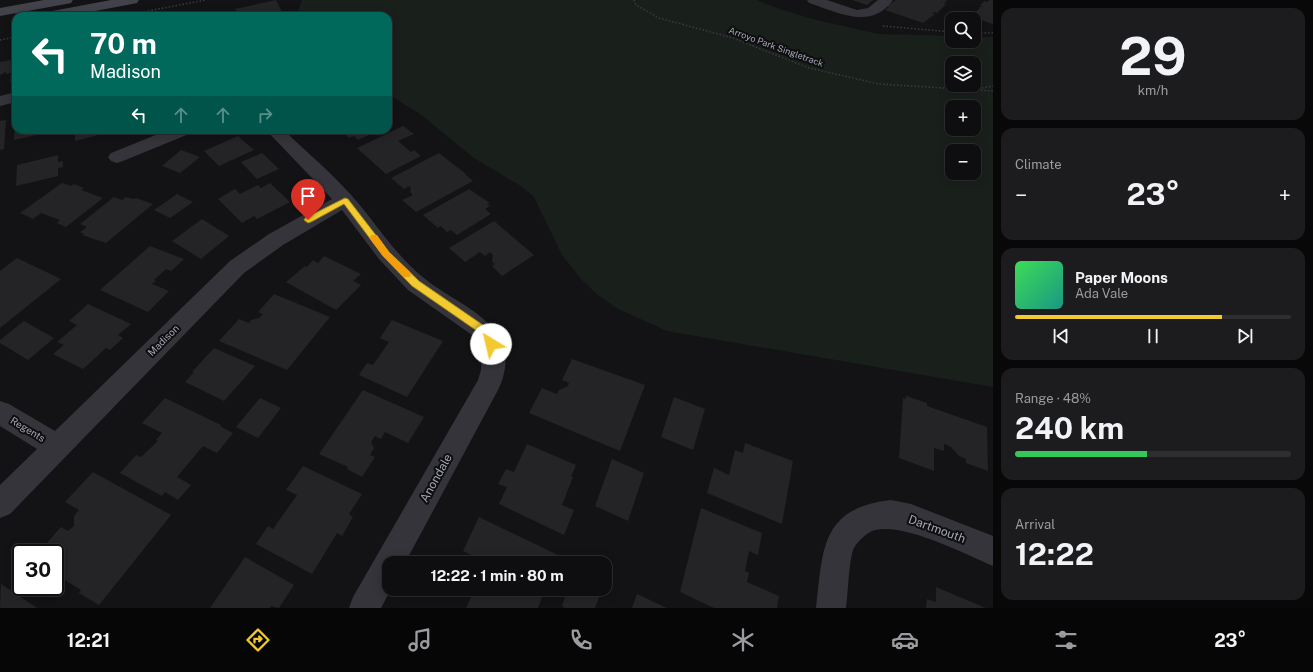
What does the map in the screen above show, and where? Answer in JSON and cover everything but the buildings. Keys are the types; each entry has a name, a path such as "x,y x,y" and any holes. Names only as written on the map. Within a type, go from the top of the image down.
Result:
{"main road":[{"path":"0,12 67,0"},
{"path":"68,12 132,0"},
{"path":"0,25 12,23"}],"street":[{"path":"814,0 856,14 872,12 886,0"},
{"path":"0,101 12,98"},
{"path":"117,157 174,134"},
{"path":"278,134 345,200"},
{"name":"Anondale","path":"345,200 386,254 416,284 480,328 491,344 494,357 493,370 489,383 364,608"},
{"name":"Madison","path":"0,504 237,267 260,249 295,226 345,200"},
{"name":"Regents","path":"0,412 57,447"},
{"name":"Dartmouth","path":"831,608 837,558 841,541 857,523 873,516 891,514 911,518 993,551"}],"path":[{"path":"147,12 206,0"},
{"name":"Arroyo Park Singletrack","path":"634,0 636,6 658,18 733,38 809,68 879,84 945,87"},
{"path":"981,33 993,33"},
{"path":"0,40 12,38"},
{"path":"981,89 993,86"},
{"name":"Arroyo Park Singletrack","path":"981,89 993,91"}],"shaded area":[{"path":"302,0 757,0 812,19 878,34 945,36 945,48 981,48 981,37 993,37 993,387 667,331 618,309 598,295 582,280 562,255 534,197 521,186 474,158 420,114 392,96 392,12 298,11"}],"slow traffic":[{"path":"374,238 386,254 407,275"}],"route":[{"path":"308,220 345,200 386,254 416,284 480,328 491,344"}]}
